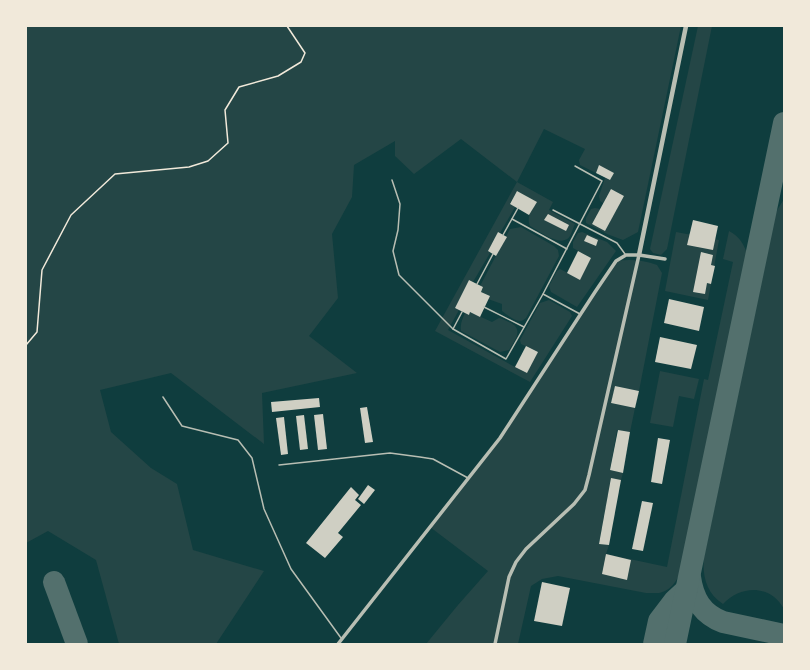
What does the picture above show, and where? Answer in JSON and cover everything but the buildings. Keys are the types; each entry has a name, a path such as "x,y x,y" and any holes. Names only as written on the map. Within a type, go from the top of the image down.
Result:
{"street":[{"path":"495,644 509,578 516,562 526,549 574,504 585,490 639,255 686,26"},
{"path":"338,644 500,438 616,261 626,255 639,255 665,259"}],"lane":[{"path":"392,180 400,204 398,230 393,251 399,275 453,329 506,359 543,294 602,181 575,166"},
{"path":"503,235 518,208"},
{"path":"553,210 618,243 626,255"},
{"path":"512,219 567,249"},
{"path":"477,284 493,254"},
{"path":"543,294 580,314"},
{"path":"484,307 524,327"},
{"path":"453,329 462,312"},
{"path":"163,397 182,426 238,440 252,458 264,509 291,569 342,639"},
{"path":"279,465 390,453 433,459 468,478"}],"path":[{"path":"26,345 37,332 42,270 71,215 115,174 189,167 208,161 228,142 225,110 239,87 278,76 301,62 305,53 287,26"}],"shaded area":[{"path":"26,26 681,26 638,232 623,240 607,234 586,223 586,218 591,209 600,209 592,224 605,230 624,196 611,189 603,203 600,201 599,196 605,178 610,180 614,173 599,166 596,173 580,165 579,160 585,149 544,129 517,182 461,139 414,174 395,156 395,141 354,165 352,197 332,234 338,298 309,336 357,373 262,393 264,444 171,373 100,390 111,432 151,468 177,484 193,550 264,571 216,644 119,644 96,560 48,531 26,543"},
{"path":"698,26 712,26 667,249 661,255 653,253 650,249"},
{"path":"517,182 553,202 549,210 575,224 571,234 566,240 556,240 530,226 529,217 536,202 517,191 510,203 515,207 500,233 498,232 488,251 490,253 473,282 469,280 455,308 459,310 448,330 515,367 538,352 521,344 520,340 540,303 549,300 570,312 572,316 530,382 435,331"},
{"path":"784,199 784,609 771,595 763,591 755,590 738,593 723,604 717,600 706,583 704,557 776,212"},
{"path":"521,227 554,246 558,250 559,256 526,318 518,321 502,311 502,304 488,299 490,296 481,292 483,287 480,286 510,229"},
{"path":"729,231 737,236 742,243 749,259 685,560 676,581 669,589 665,591 659,593 646,593 558,576 542,579 531,586 518,644 426,644 488,571 430,527 500,438 616,261 632,260 647,262 657,265 662,273 639,391 615,386 611,403 635,408 630,432 617,430 610,470 623,473 621,480 611,479 599,543 609,545 606,554 667,567 704,379 708,380 733,262 723,259"},
{"path":"582,232 607,242 616,251 577,307 551,292 549,286 557,271 560,269 580,279 591,258 573,248 573,242 578,233"},
{"path":"676,232 719,240 708,300 665,291"},
{"path":"470,312 492,322 499,318 504,319 515,326 517,329 517,336 509,350 500,352 461,331 461,324 465,313 469,315"},
{"path":"660,371 699,379 694,399 679,396 673,427 650,423"}],"taxiway":[{"path":"675,644 784,123"},
{"path":"690,577 696,599 709,615 723,622 784,635"},
{"path":"54,582 77,644"},
{"path":"654,644 659,621 675,600 687,589"}]}
